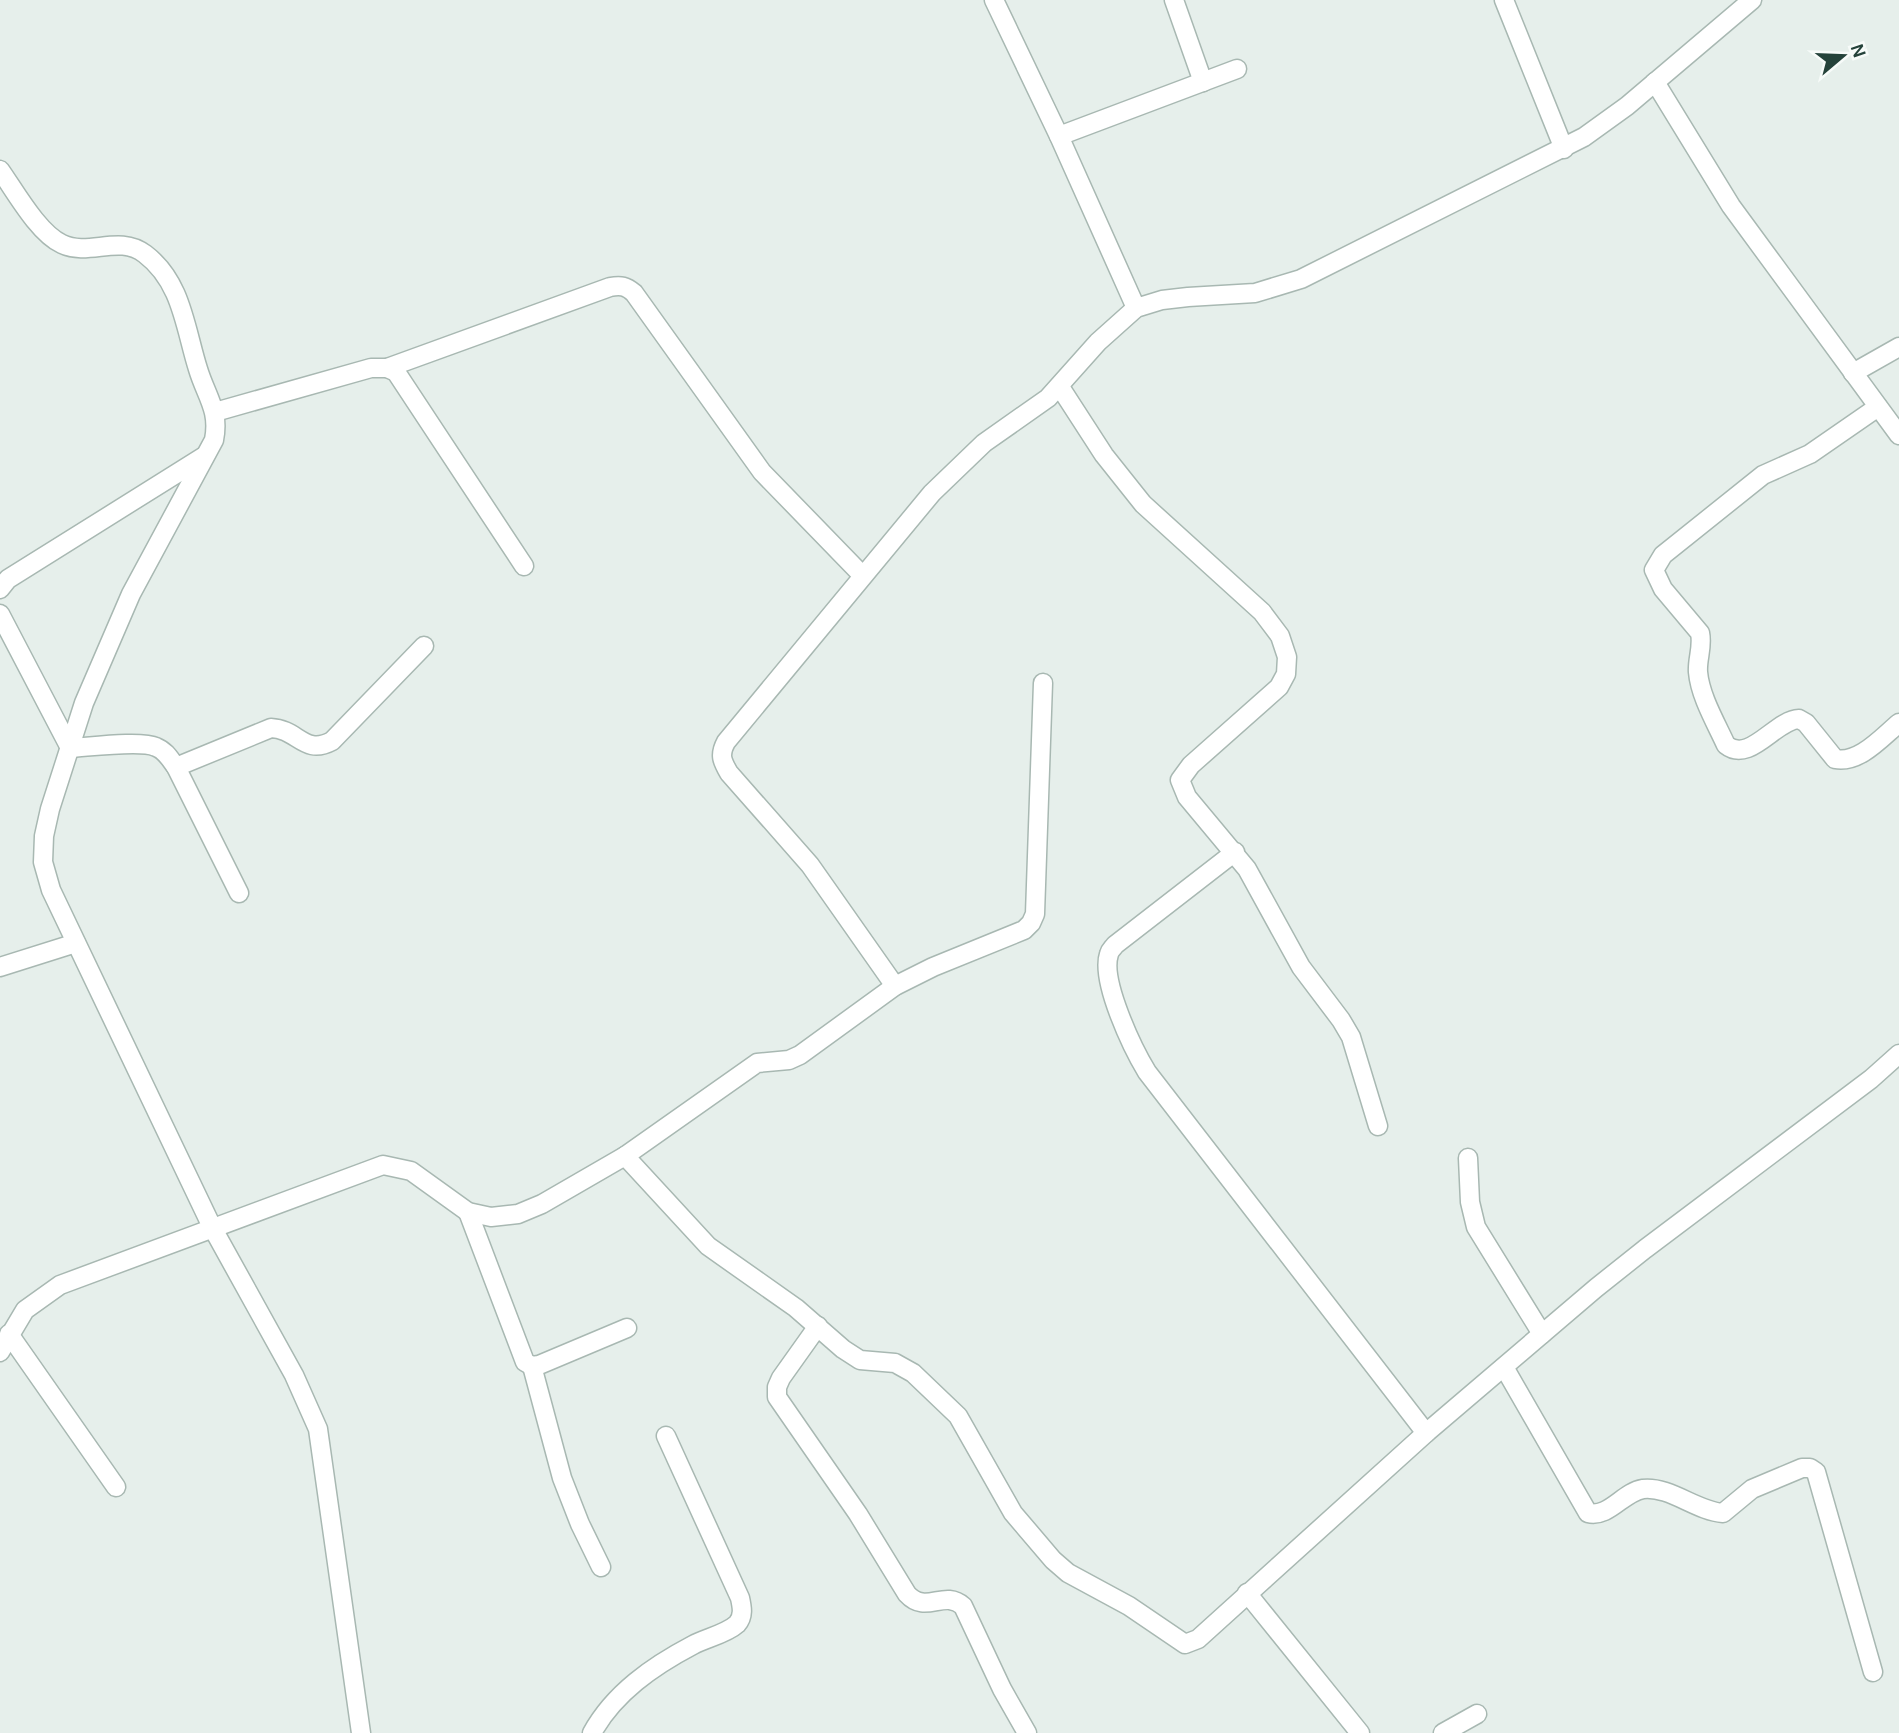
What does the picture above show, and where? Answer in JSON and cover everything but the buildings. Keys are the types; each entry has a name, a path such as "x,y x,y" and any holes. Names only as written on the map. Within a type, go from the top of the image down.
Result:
{"street":[{"path":"994,0 1059,136 1136,309"},
{"path":"1174,0 1203,82"},
{"path":"1504,0 1563,149"},
{"path":"895,986 827,887 729,773 722,761 721,752 726,742 862,575 932,493 984,443 1036,408 1060,387 1098,342 1136,309 1162,300 1255,293 1289,284 1563,149 1602,124 1750,1"},
{"path":"1059,136 1237,69"},
{"path":"1655,82 1731,206 1899,435"},
{"path":"0,170 34,217 49,235 61,244 86,248 112,244 131,247 144,253 161,269 179,303 198,369 215,412 217,426 214,440 116,627 85,703 50,809 44,836 43,862 51,890 212,1227 293,1375 318,1429 361,1733"},
{"path":"215,412 371,368 387,368 621,285 634,293 762,472 862,575"},
{"path":"1853,373 1899,347"},
{"path":"387,368 396,372 402,380 524,566"},
{"path":"1060,387 1104,455 1143,504 1262,612 1280,636 1287,657 1286,674 1279,687 1191,765 1180,780 1187,797 1235,852 1301,967 1341,1020 1350,1037 1378,1126"},
{"path":"1878,407 1810,454 1763,475 1663,555 1654,570 1664,589 1700,633 1702,642 1698,665 1701,687 1726,745 1733,750 1740,751 1751,746 1787,723 1799,719 1806,723 1835,759 1843,761 1864,752 1899,723"},
{"path":"0,589 8,579 206,456"},
{"path":"0,614 70,748"},
{"path":"176,767 271,728 285,729 308,745 323,746 332,741 424,646"},
{"path":"0,1352 25,1310 60,1285 383,1165 411,1171 468,1212 491,1217 518,1214 542,1204 625,1156 747,1069 765,1061 789,1060 800,1055 895,986 933,967 1014,935 1031,923 1035,914 1043,682"},
{"path":"70,748 151,745 167,754 239,893"},
{"path":"1235,852 1115,945 1109,954 1110,979 1121,1023 1147,1073 1426,1433"},
{"path":"0,967 76,943"},
{"path":"625,1156 708,1246 796,1308 843,1349 860,1360 905,1366 950,1407 971,1437 1013,1513 1045,1552 1068,1573 1129,1606 1185,1644 1198,1639 1426,1433 1542,1334 1645,1249 1794,1139 1899,1054"},
{"path":"1468,1158 1470,1202 1476,1227 1542,1334"},
{"path":"468,1212 525,1362 539,1366 626,1328"},
{"path":"818,1326 781,1378 777,1387 778,1397 858,1514 913,1601 922,1604 948,1599 957,1600 963,1606 1002,1689 1027,1733"},
{"path":"9,1334 116,1487"},
{"path":"532,1366 562,1478 601,1567"},
{"path":"1504,1367 1588,1513 1601,1513 1642,1489 1660,1491 1716,1513 1723,1513 1746,1493 1773,1480 1802,1468 1816,1472 1873,1672"},
{"path":"592,1733 623,1691 692,1646 732,1627 739,1622 742,1615 740,1598 666,1436"},
{"path":"1247,1594 1360,1733"},
{"path":"1443,1733 1478,1714"}]}
